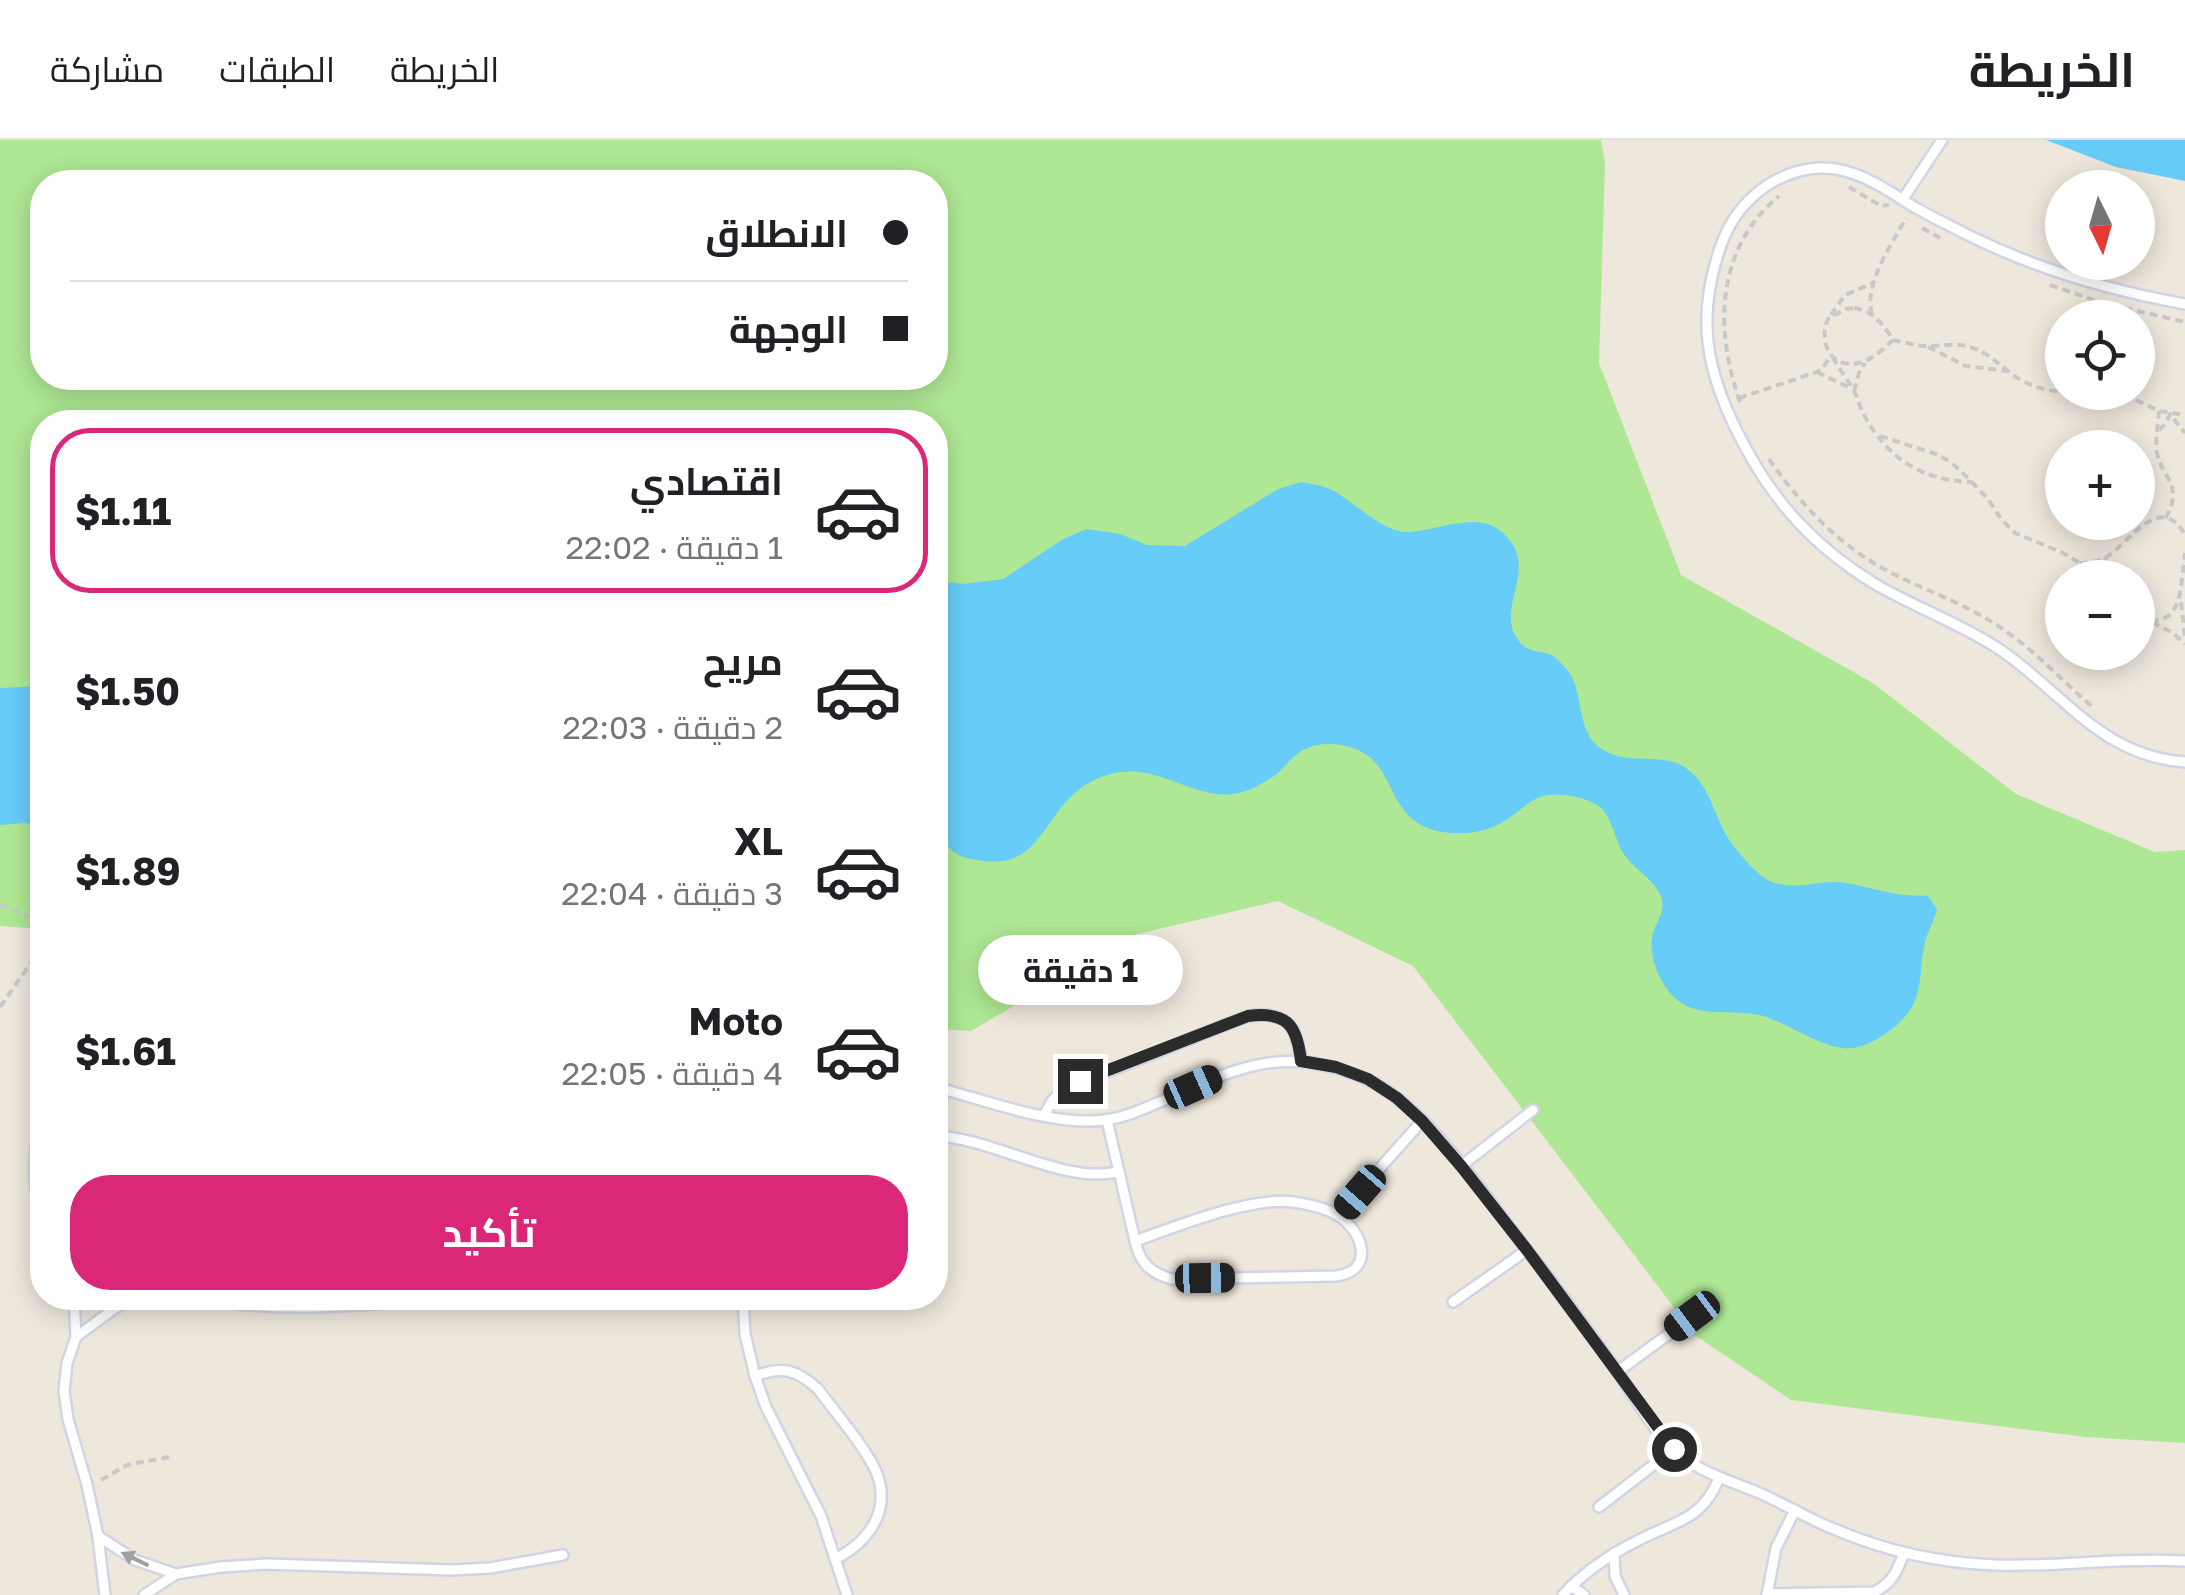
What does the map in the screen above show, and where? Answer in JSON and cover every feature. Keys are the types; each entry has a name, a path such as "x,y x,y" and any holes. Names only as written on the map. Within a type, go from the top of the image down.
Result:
{"lane":[{"path":"1908,202 1942,140"},
{"path":"2185,304 2136,294 2028,261 1971,237 1859,174 1819,168 1775,179 1736,216 1724,238 1707,311 1712,371 1727,413 1758,472 1800,526 1876,584 1995,646 2114,742 2158,758 2185,762"},
{"path":"1044,1116 1064,1088 1248,1016 1282,1018 1295,1030 1301,1061"},
{"path":"948,1090 1065,1121 1107,1120 1126,1116 1244,1066 1273,1061 1336,1067 1368,1079 1422,1121 1461,1166 1618,1372 1661,1436 1695,1466 1866,1542 1948,1561 1993,1565 2146,1558 2185,1561"},
{"path":"1461,1166 1533,1110"},
{"path":"1107,1120 1138,1255 1158,1275 1172,1279 1347,1274 1362,1258 1362,1247 1338,1216 1287,1201 1202,1218 1135,1241"},
{"path":"1338,1216 1422,1121"},
{"path":"948,1138 1094,1176 1119,1172"},
{"path":"1453,1302 1527,1250"},
{"path":"75,1310 76,1337 67,1363 64,1391 98,1536 105,1595"},
{"path":"76,1337 112,1310"},
{"path":"744,1310 755,1376 766,1407 822,1516 847,1595"},
{"path":"1618,1372 1692,1316"},
{"path":"755,1376 789,1370 805,1377 818,1388 877,1473 882,1494 879,1514 870,1533 837,1558"},
{"path":"1600,1507 1674,1449"},
{"path":"1563,1595 1614,1553 1700,1510 1720,1478"},
{"path":"1795,1510 1776,1548 1768,1594 1874,1592 1895,1577 1904,1552"},
{"path":"98,1536 134,1560 176,1574"},
{"path":"1614,1553 1615,1576 1624,1595"},
{"path":"144,1595 176,1574 221,1566 452,1570 490,1568 563,1555"},
{"path":"1571,1586 1584,1595"}],"path":[{"path":"1845,184 1882,206 1908,202"},
{"path":"1742,407 1726,354 1724,313 1731,264 1750,226 1784,193"},
{"path":"1872,314 1869,298 1873,283 1908,202"},
{"path":"1873,283 1845,295 1828,319 1824,343 1854,391 1864,416 1888,450 1912,468 1941,479 1971,482"},
{"path":"1828,319 1845,309 1863,309 1893,340 1927,347 1966,366 2008,371"},
{"path":"1832,356 1840,362 1856,364 1893,340"},
{"path":"1927,347 1971,347 2045,389"},
{"path":"1739,398 1817,372 1832,356"},
{"path":"1854,391 1859,373 1870,358"},
{"path":"1817,372 1854,391"},
{"path":"2155,410 2185,415"},
{"path":"2159,412 2158,456 2177,487 2175,504 2165,519"},
{"path":"2159,430 2170,414"},
{"path":"2170,414 2185,434"},
{"path":"1880,436 1936,454 1961,471 2014,532 2073,560"},
{"path":"1764,450 1803,504 1843,541 1872,562 1993,622 2105,718"},
{"path":"2106,560 2140,526 2153,520 2176,523 2185,535"},
{"path":"2185,553 2180,600 2185,636"},
{"path":"2095,560 2107,557"},
{"path":"2155,621 2171,614 2180,600"},
{"path":"2155,624 2185,644"},
{"path":"0,905 30,917"},
{"path":"0,1006 30,965"},
{"path":"87,1485 126,1466 169,1457"}],"green space":[{"path":"0,140 1601,140 1605,163 1599,363 1681,575 1873,683 2016,794 2155,852 2185,850 2185,1443 2086,1437 1791,1400 1696,1336 1413,966 1278,901 1137,934 971,1031 948,1030 948,410 30,410 30,928 0,926"}],"water":[{"path":"2046,140 2185,140 2185,181 2155,175 2155,170 2116,167"},
{"path":"1301,482 1330,489 1399,531 1471,522 1494,527 1504,534 1518,561 1512,627 1522,644 1552,655 1571,674 1585,728 1596,745 1616,756 1671,761 1691,772 1708,794 1728,838 1747,862 1778,884 1838,882 1901,895 1928,896 1937,909 1925,942 1917,996 1902,1020 1873,1041 1842,1048 1759,1015 1703,1011 1683,1004 1664,985 1652,954 1653,933 1662,910 1660,894 1626,857 1600,807 1577,797 1546,795 1488,829 1443,832 1411,818 1372,759 1340,745 1305,749 1268,780 1230,794 1214,794 1137,772 1112,773 1077,791 1021,855 1009,860 977,860 959,855 949,847 948,582 1003,579 1063,539 1087,529 1120,534 1147,545 1185,546 1278,489"},
{"path":"30,687 30,824 0,825 0,688"}],"route":[{"path":"1080,1081 1248,1016 1282,1018 1295,1030 1301,1061 1336,1067 1368,1079 1422,1121 1527,1250 1674,1449"}]}
